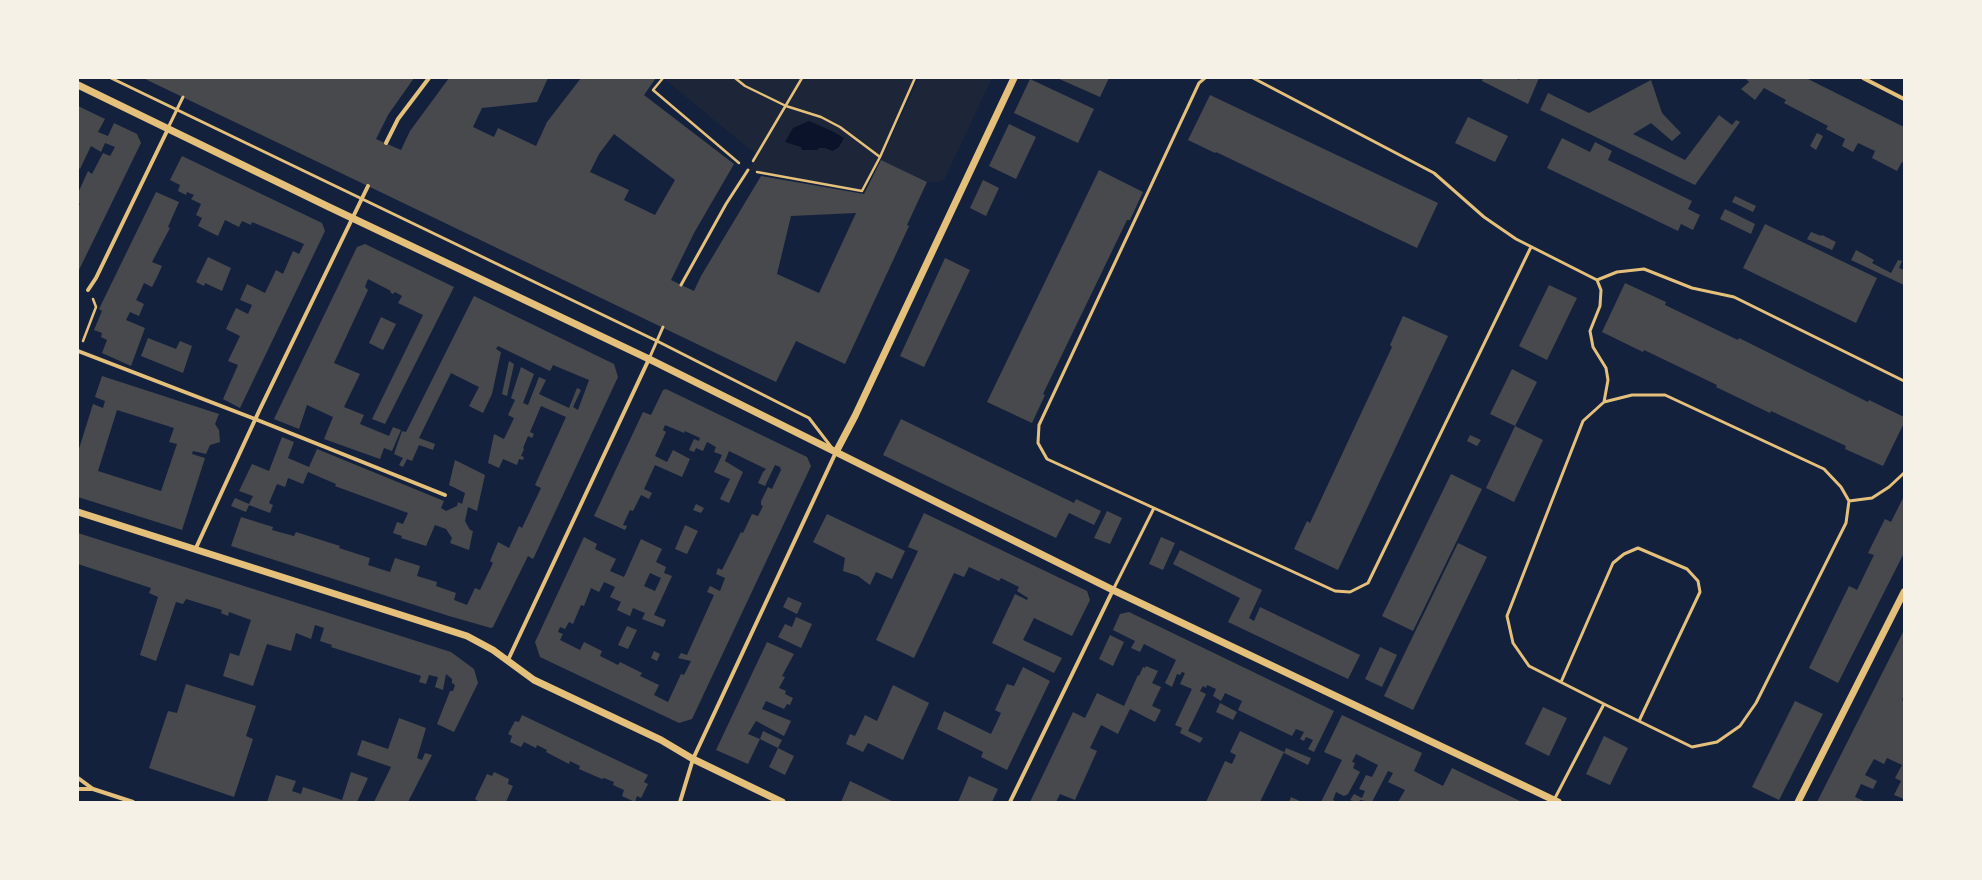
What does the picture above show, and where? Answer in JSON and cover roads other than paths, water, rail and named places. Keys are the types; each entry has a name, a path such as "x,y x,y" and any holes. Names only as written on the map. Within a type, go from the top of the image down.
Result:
{"street":[{"path":"386,144 398,119 429,78"},
{"path":"680,802 693,759 836,452 855,416 1014,78"},
{"path":"1863,78 1904,99"},
{"path":"78,85 352,218 649,359 1113,590 1556,801"},
{"path":"88,290 96,278 168,129"},
{"path":"195,551 255,419 368,186"},
{"path":"78,351 255,419 445,495"},
{"path":"508,660 649,359"},
{"path":"78,512 195,551 467,636 508,660 534,680 660,740 693,759 782,802"},
{"path":"1010,802 1113,590"},
{"path":"1798,802 1904,592"},
{"path":"78,778 93,789 132,802"},
{"path":"78,789 93,789"}],"lane":[{"path":"111,78 657,341 809,418 836,452"},
{"path":"1204,78 1199,83 1039,425 1038,443 1047,459 1335,591 1350,592 1368,583 1531,247"},
{"path":"1253,78 1434,173 1484,217 1516,239 1597,280 1601,290 1600,306 1590,331 1593,347 1606,368 1608,380 1604,402"},
{"path":"168,129 183,97"},
{"path":"681,285 726,204 748,170"},
{"path":"1597,280 1617,272 1644,269 1692,288 1734,297 1904,381"},
{"path":"649,359 663,327"},
{"path":"1632,395 1665,396 1824,469 1841,487 1849,501 1846,523 1756,703 1740,726 1717,742 1692,746 1639,721 1529,666 1513,643 1507,616 1582,421 1604,402 1632,395"},
{"path":"1849,501 1872,498 1889,487 1904,473"},
{"path":"1113,590 1154,508"},
{"path":"1561,682 1613,562 1624,554 1638,548 1688,569 1698,581 1700,592 1639,721"},
{"path":"1556,801 1604,704"}]}
